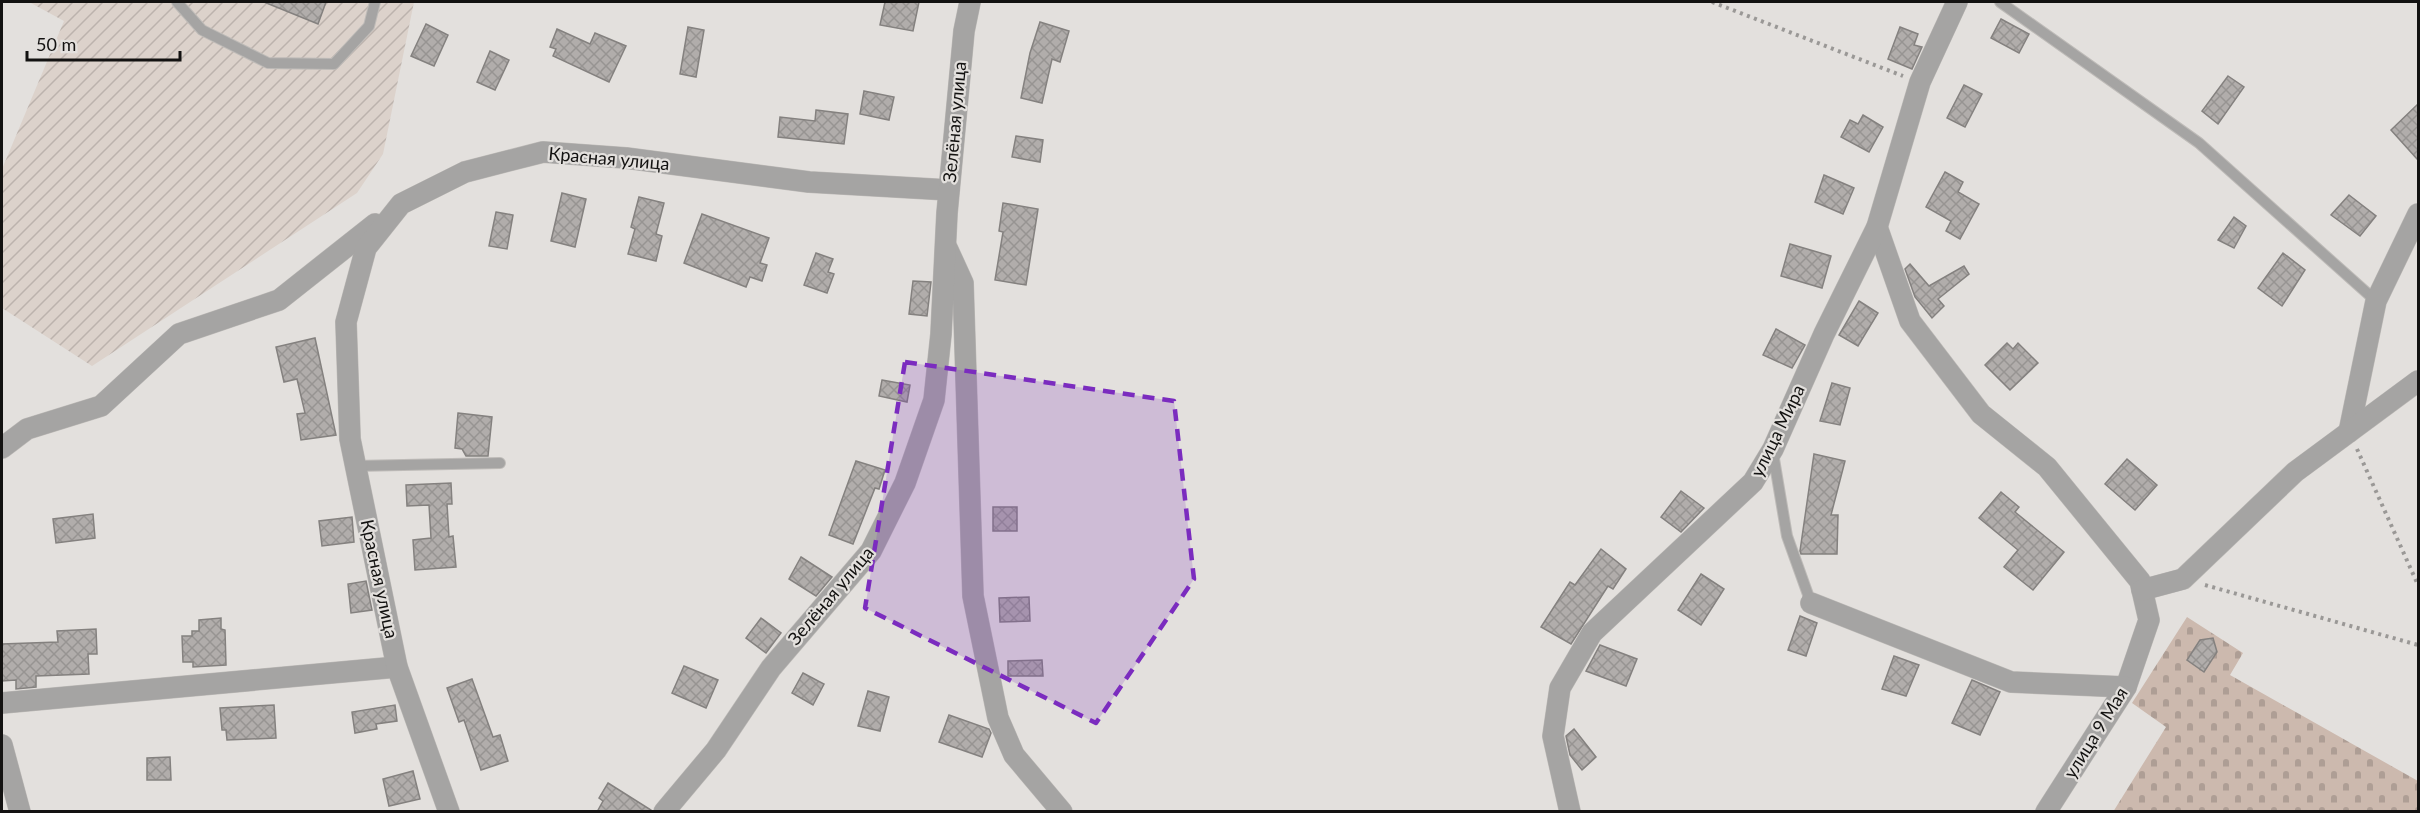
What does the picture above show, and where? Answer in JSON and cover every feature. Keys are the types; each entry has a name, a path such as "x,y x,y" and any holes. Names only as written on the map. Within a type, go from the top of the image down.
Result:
{"street":[{"name":"Зелёная улица","path":"664,812 716,750 771,668 871,551 905,483 934,400 941,334 949,190 964,31 970,2"},
{"name":"улица Мира","path":"1570,812 1553,736 1560,688 1592,633 1753,482 1773,449 1824,334 1877,227 1920,82 1957,2"},
{"name":"Красная улица","path":"449,812 398,667 350,439 346,322 366,248 401,204 465,172 543,152 626,158 809,182 949,190"},
{"path":"2,448 27,429 101,406 179,334 279,300 401,204"},
{"path":"2349,432 2376,301 2418,214"},
{"path":"1877,227 1910,321 1981,414 2047,466 2141,586 2182,579 2295,472 2418,381"},
{"name":"Зелёная улица","path":"945,244 963,283 973,596 998,718 1014,755 1062,812"},
{"name":"улица 9 Мая","path":"2046,812 2126,687 2149,620 2141,586"},
{"path":"1811,603 2011,682 2126,687"},
{"path":"2,703 398,667"},
{"path":"2,745 20,812"}],"lane":[{"path":"177,2 202,30 268,63 334,64 369,26 375,2"},
{"path":"2000,2 2199,143 2376,301"},
{"path":"1773,449 1787,536 1811,603"},
{"path":"355,466 500,463"}],"path":[{"path":"1712,2 1920,82"},
{"path":"2349,432 2418,585"},
{"path":"2182,579 2418,645"}],"highlighted area":[{"path":"905,362 1174,401 1194,579 1096,723 865,608"}],"shaded area":[{"path":"29,2 414,2 383,154 357,193 92,366 2,308 2,169 64,21"}],"green space":[{"path":"2187,617 2243,653 2230,675 2418,781 2418,811 2113,812 2166,727 2132,703"}],"building":[{"path":"264,2 326,2 318,24"},
{"path":"885,2 919,2 913,31 880,25"},
{"path":"2001,19 2029,34 2019,53 1991,38"},
{"path":"1040,22 1069,31 1060,62 1052,59 1042,103 1021,98 1030,53"},
{"path":"426,24 448,35 434,66 411,56"},
{"path":"688,27 704,30 696,77 680,74"},
{"path":"1900,27 1918,34 1914,45 1922,47 1912,69 1888,59"},
{"path":"557,29 590,44 595,33 626,46 609,82 553,56 556,49 550,47"},
{"path":"490,51 509,60 495,90 477,82"},
{"path":"2228,76 2244,87 2218,124 2202,111"},
{"path":"1964,85 1982,94 1965,127 1947,118"},
{"path":"864,91 894,97 889,120 860,114"},
{"path":"2418,104 2418,160 2391,130"},
{"path":"816,110 848,114 844,144 778,137 780,117 815,121"},
{"path":"1863,115 1883,127 1869,152 1841,137 1850,120 1858,124"},
{"path":"1016,136 1043,140 1040,162 1012,157"},
{"path":"1945,172 1963,182 1958,192 1979,204 1960,239 1946,231 1951,221 1926,207"},
{"path":"1824,175 1854,188 1843,214 1815,202"},
{"path":"562,193 586,199 575,247 551,241"},
{"path":"2349,195 2376,216 2360,236 2331,215"},
{"path":"639,197 664,203 656,234 662,236 656,261 628,254 635,229 631,227"},
{"path":"1003,203 1038,209 1026,285 995,280 1003,232 999,231"},
{"path":"496,212 513,215 507,249 489,246"},
{"path":"702,214 769,238 760,263 767,265 762,281 750,277 746,287 684,263"},
{"path":"2234,217 2246,226 2234,248 2218,240"},
{"path":"1790,244 1831,256 1822,288 1781,276"},
{"path":"816,253 833,259 828,272 834,274 827,293 804,285"},
{"path":"2283,253 2305,270 2282,306 2258,288"},
{"path":"1910,264 1929,286 1964,266 1969,274 1938,299 1944,306 1932,318 1915,297 1905,269"},
{"path":"913,281 931,282 927,316 909,314"},
{"path":"1859,301 1878,313 1858,346 1839,335"},
{"path":"1776,329 1805,345 1792,368 1763,355"},
{"path":"315,338 336,435 301,440 297,414 305,413 297,379 284,382 276,347"},
{"path":"2007,343 2013,349 2018,343 2038,363 2010,390 1985,365"},
{"path":"882,380 910,385 907,402 879,396"},
{"path":"1832,383 1850,388 1840,425 1820,421"},
{"path":"458,413 492,417 488,456 466,456 462,449 455,448"},
{"path":"1814,454 1845,461 1831,515 1838,515 1837,554 1801,554 1800,551"},
{"path":"2127,459 2157,485 2135,510 2105,484"},
{"path":"856,461 885,470 879,489 875,488 853,544 829,535"},
{"path":"451,483 452,504 447,504 449,537 453,536 456,567 415,570 413,540 431,538 429,505 407,506 406,485"},
{"path":"1681,491 1704,508 1681,532 1661,517"},
{"path":"2001,492 2019,507 2015,512 2064,552 2033,590 2004,567 2018,550 1979,518"},
{"path":"993,507 1017,507 1017,531 993,531"},
{"path":"93,514 95,538 56,543 53,519"},
{"path":"352,517 354,542 322,546 319,521"},
{"path":"1601,549 1626,569 1613,589 1608,586 1571,644 1541,627 1570,582 1575,585"},
{"path":"801,557 832,577 816,596 789,579"},
{"path":"1701,574 1724,589 1701,625 1678,610"},
{"path":"366,581 372,610 351,613 348,584"},
{"path":"1029,597 1030,621 1000,622 999,598"},
{"path":"1800,616 1817,623 1806,656 1788,650"},
{"path":"221,618 221,629 225,630 226,665 193,667 193,662 183,662 182,636 192,636 192,631 199,631 199,620"},
{"path":"761,618 781,633 766,653 746,638"},
{"path":"96,629 97,654 88,654 89,674 36,676 36,687 16,689 16,680 2,681 2,644 58,642 57,631"},
{"path":"2213,638 2217,652 2204,672 2187,660 2200,640"},
{"path":"1600,645 1637,659 1626,686 1586,671"},
{"path":"1894,656 1919,665 1906,696 1882,689"},
{"path":"1042,660 1043,676 1008,676 1008,661"},
{"path":"684,666 718,680 706,708 672,693"},
{"path":"803,673 824,684 813,705 792,693"},
{"path":"472,679 493,737 500,735 508,761 481,770 464,720 459,722 447,688"},
{"path":"1972,680 2000,692 1980,735 1952,723"},
{"path":"868,691 889,697 880,731 858,726"},
{"path":"274,705 276,738 227,740 226,730 222,730 220,708"},
{"path":"395,705 397,721 376,724 377,729 355,733 352,712"},
{"path":"949,715 989,729 991,733 982,757 939,742"},
{"path":"1574,729 1596,757 1582,770 1570,755 1566,736"},
{"path":"170,757 171,780 147,780 147,758"},
{"path":"413,771 420,799 389,806 383,779"},
{"path":"608,783 652,812 597,812 603,801 599,798"}]}
